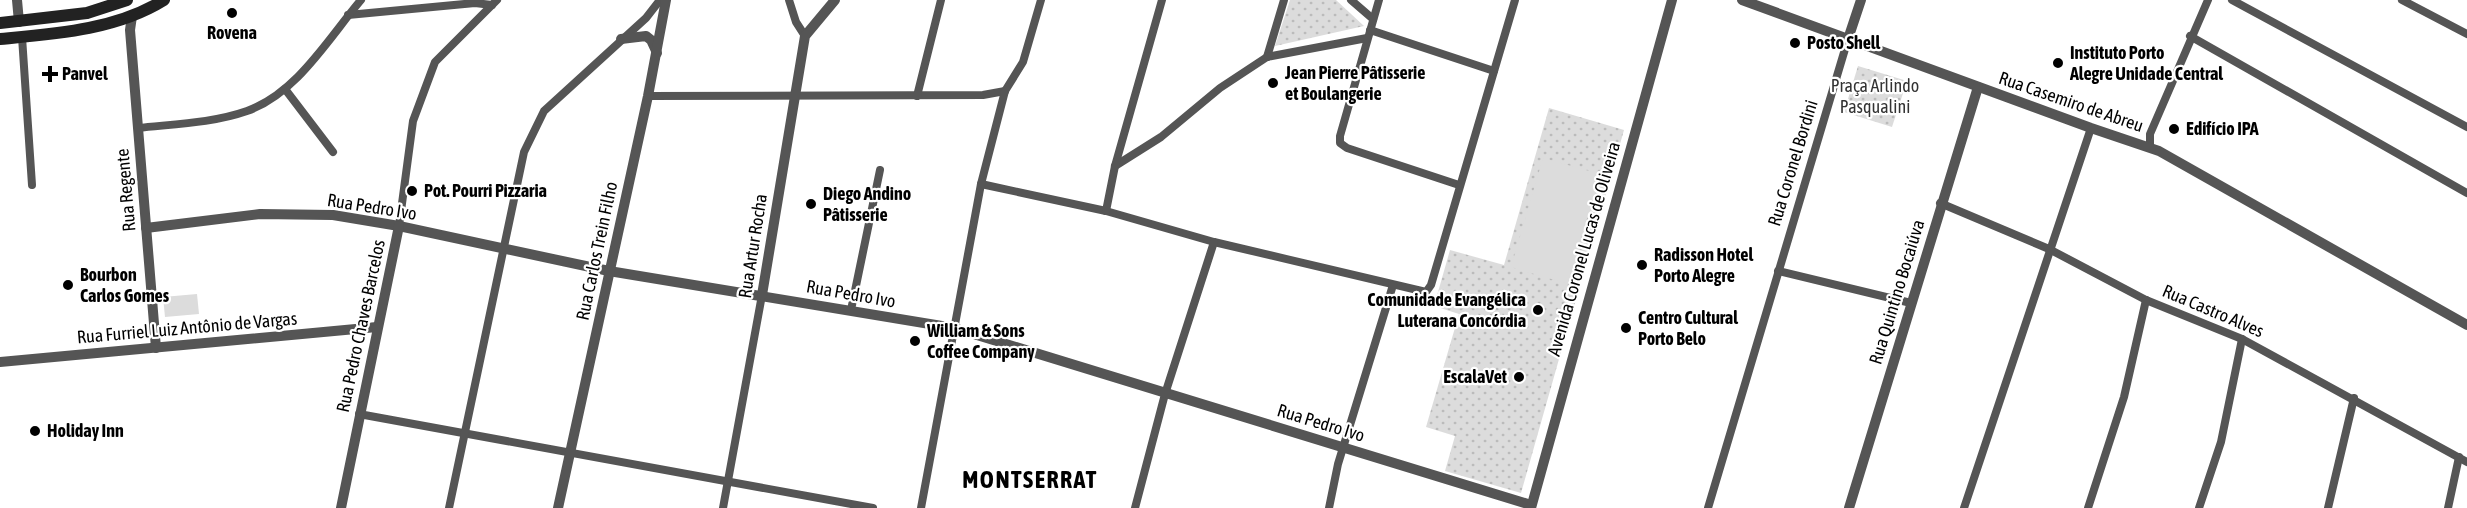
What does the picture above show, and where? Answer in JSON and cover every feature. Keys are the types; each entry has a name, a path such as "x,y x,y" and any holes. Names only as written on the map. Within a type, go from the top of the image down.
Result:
{"main road":[{"path":"0,23 87,13 124,0"},
{"path":"0,39 75,30 128,17 164,0"}],"street":[{"path":"17,0 19,22"},
{"path":"138,128 226,117 249,111 285,89 361,0"},
{"path":"449,508 502,247 524,152 544,111 646,18 660,0"},
{"name":"Rua Carlos Trein Filho","path":"558,508 648,96 666,0"},
{"path":"789,0 796,22 805,36"},
{"name":"Rua Artur Rocha","path":"723,508 762,295 805,36 835,0"},
{"path":"917,96 940,0"},
{"path":"921,508 981,184 1005,91 1023,63 1041,0"},
{"path":"1106,212 1115,166 1162,0"},
{"path":"1267,57 1284,0"},
{"path":"1351,0 1373,19"},
{"path":"1379,0 1340,136 1341,143 1347,148 1459,185"},
{"path":"981,184 1106,212 1214,242 1426,292 1431,285 1515,0"},
{"name":"Avenida Coronel Lucas de Oliveira","path":"1531,507 1672,0"},
{"name":"Rua Casemiro de Abreu","path":"1742,0 2091,128 2139,142 2467,325"},
{"name":"Rua Coronel Bordini","path":"1708,508 1861,0"},
{"path":"2150,147 2150,134 2190,36 2208,0"},
{"path":"2232,0 2467,127"},
{"path":"2402,0 2467,34"},
{"path":"348,15 494,2"},
{"name":"Rua Pedro Chaves Barcelos","path":"341,508 399,226 413,121 435,62 494,2"},
{"name":"Rua Regente","path":"128,17 156,348"},
{"path":"1115,166 1161,137 1220,88 1267,57 1369,34 1494,71"},
{"path":"621,39 646,36 651,40 657,53"},
{"path":"2190,36 2467,193"},
{"path":"22,37 32,185"},
{"name":"Rua Quintino Bocaiúva","path":"1849,508 1940,203 1978,87"},
{"path":"285,89 333,152"},
{"path":"648,96 917,96 984,95 1005,91"},
{"path":"1964,508 2091,128"},
{"path":"2139,142 2150,134"},
{"path":"851,310 880,170"},
{"name":"Rua Castro Alves","path":"1940,203 2049,249 2146,300 2241,339 2354,398 2463,460"},
{"name":"Rua Pedro Ivo","path":"146,228 260,214 333,215 399,226 609,271 954,328 1531,507"},
{"path":"1135,508 1165,394 1214,242"},
{"path":"1778,271 1911,303"},
{"path":"1329,508 1343,447 1393,285"},
{"path":"2088,508 2124,397 2146,300"},
{"name":"Rua Furriel Luiz Antônio de Vargas","path":"0,362 377,327"},
{"path":"2199,508 2221,442 2241,339"},
{"path":"2328,508 2354,398"},
{"path":"359,414 873,508"},
{"path":"2448,508 2463,460"}],"green space":[{"path":"1290,0 1336,0 1364,26 1275,46"},
{"name":"Praça Arlindo Pasqualini","path":"1858,66 1907,81 1892,127 1844,112"},
{"path":"1549,108 1624,130 1521,493 1445,471 1455,436 1426,427 1459,314 1434,306 1450,250 1504,265"},
{"path":"1543,158 1600,174 1568,284 1511,267"},
{"path":"197,294 199,314 165,317 163,297"}],"place":[{"name":"Rovena","path":"232,13"},
{"name":"Posto Shell","path":"1795,43"},
{"name":"Instituto Porto Alegre Unidade Central","path":"2058,63"},
{"name":"Panvel","path":"50,74"},
{"name":"Jean Pierre Pâtisserie et Boulangerie","path":"1273,83"},
{"name":"Edifício IPA","path":"2174,129"},
{"name":"Pot. Pourri Pizzaria","path":"412,191"},
{"name":"Diego Andino Pâtisserie","path":"811,204"},
{"name":"Radisson Hotel Porto Alegre","path":"1642,265"},
{"name":"Bourbon Carlos Gomes","path":"68,285"},
{"name":"Comunidade Evangélica Luterana Concórdia","path":"1538,310"},
{"name":"Centro Cultural Porto Belo","path":"1626,328"},
{"name":"William & Sons Coffee Company","path":"915,341"},
{"name":"EscalaVet","path":"1519,377"},
{"name":"Holiday Inn","path":"35,431"}],"district":[{"name":"MONTSERRAT","path":"1030,480"}]}
